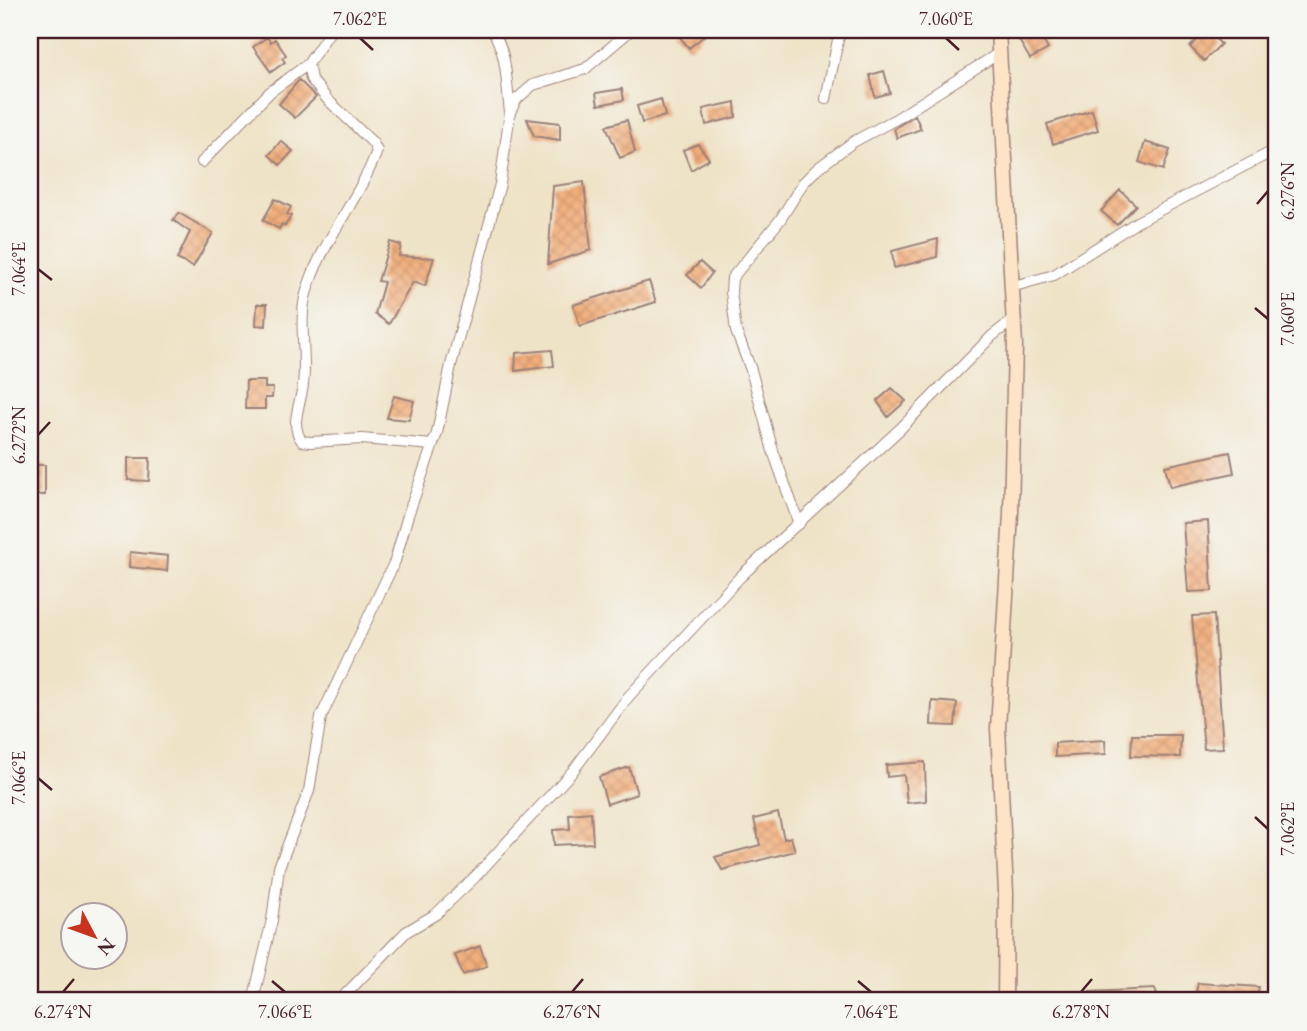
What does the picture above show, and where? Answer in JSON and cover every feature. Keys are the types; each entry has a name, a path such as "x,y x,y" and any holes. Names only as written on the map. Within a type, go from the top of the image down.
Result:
{"street":[{"path":"202,162 270,92 308,64 331,30"},
{"path":"253,1001 272,920 279,867 309,791 321,717 395,561 433,445 500,184 510,112 502,47 492,30"},
{"path":"510,112 517,99 533,85 585,69 631,30"},
{"path":"826,99 840,30"},
{"path":"998,30 1014,319 1011,514 998,728 1006,893 1005,1001"},
{"path":"799,524 736,331 730,292 732,278 780,220 803,183 818,169 853,142 896,119 999,53"},
{"path":"308,64 311,79 373,143 377,152 347,213 326,244 305,295 306,361 296,415 298,436 302,441 310,442 362,439 433,445"},
{"path":"1011,287 1054,275 1137,222 1277,149"},
{"path":"339,1001 406,932 436,914 474,878 572,772 629,696 741,576 900,429 992,336 1014,319"}],"building":[{"path":"674,30 701,30 705,35 689,48"},
{"path":"1013,30 1037,30 1048,49 1030,59"},
{"path":"1206,30 1221,44 1204,61 1190,47"},
{"path":"267,37 271,42 275,39 286,55 282,58 285,62 271,72 253,47"},
{"path":"884,71 890,93 875,97 870,75"},
{"path":"299,80 316,97 295,118 279,104"},
{"path":"622,89 624,100 598,105 596,93"},
{"path":"661,99 665,116 642,123 637,106"},
{"path":"735,102 736,117 706,125 703,109"},
{"path":"1092,110 1098,130 1053,144 1047,124"},
{"path":"915,115 921,129 897,138 894,129"},
{"path":"527,119 560,123 560,140 534,136"},
{"path":"627,120 635,152 620,158 606,126"},
{"path":"281,141 293,151 280,165 269,155"},
{"path":"1145,142 1170,150 1163,170 1139,162"},
{"path":"698,144 709,159 691,170 683,150"},
{"path":"584,182 591,250 548,264 553,186"},
{"path":"1120,190 1136,205 1117,225 1101,211"},
{"path":"275,199 291,207 287,214 291,216 285,226 282,224 279,229 263,220"},
{"path":"179,213 213,233 193,267 177,259 190,232 173,220"},
{"path":"938,239 937,257 894,268 892,251"},
{"path":"390,242 401,245 399,256 434,258 425,286 413,282 389,324 375,314 384,282 378,281"},
{"path":"700,262 712,273 701,288 687,275"},
{"path":"649,281 656,302 580,326 573,305"},
{"path":"257,304 267,304 266,326 256,325"},
{"path":"552,350 554,366 515,371 516,353"},
{"path":"246,381 265,381 265,388 273,388 272,398 265,398 265,409 245,409"},
{"path":"892,388 906,401 888,417 877,401"},
{"path":"394,396 414,401 409,420 387,418"},
{"path":"1230,452 1234,473 1170,487 1165,466"},
{"path":"128,458 150,458 149,481 128,480"},
{"path":"30,465 45,465 45,495 30,495"},
{"path":"1208,521 1212,591 1188,592 1183,523"},
{"path":"130,552 168,556 167,571 129,567"},
{"path":"1214,615 1223,748 1204,749 1192,616"},
{"path":"932,701 957,703 955,726 931,725"},
{"path":"1132,735 1181,735 1180,757 1131,756"},
{"path":"1105,740 1106,754 1055,757 1055,743"},
{"path":"925,762 926,801 907,803 904,775 887,777 886,765"},
{"path":"629,767 637,794 607,804 599,777"},
{"path":"591,812 593,843 554,845 553,830 570,829 569,814"},
{"path":"778,813 784,839 791,837 795,851 722,870 715,857 760,845 754,819"},
{"path":"480,946 487,966 463,975 455,955"},
{"path":"1198,983 1259,987 1256,1001 1194,1001"},
{"path":"1155,989 1159,1001 1091,1001 1089,992"}]}
